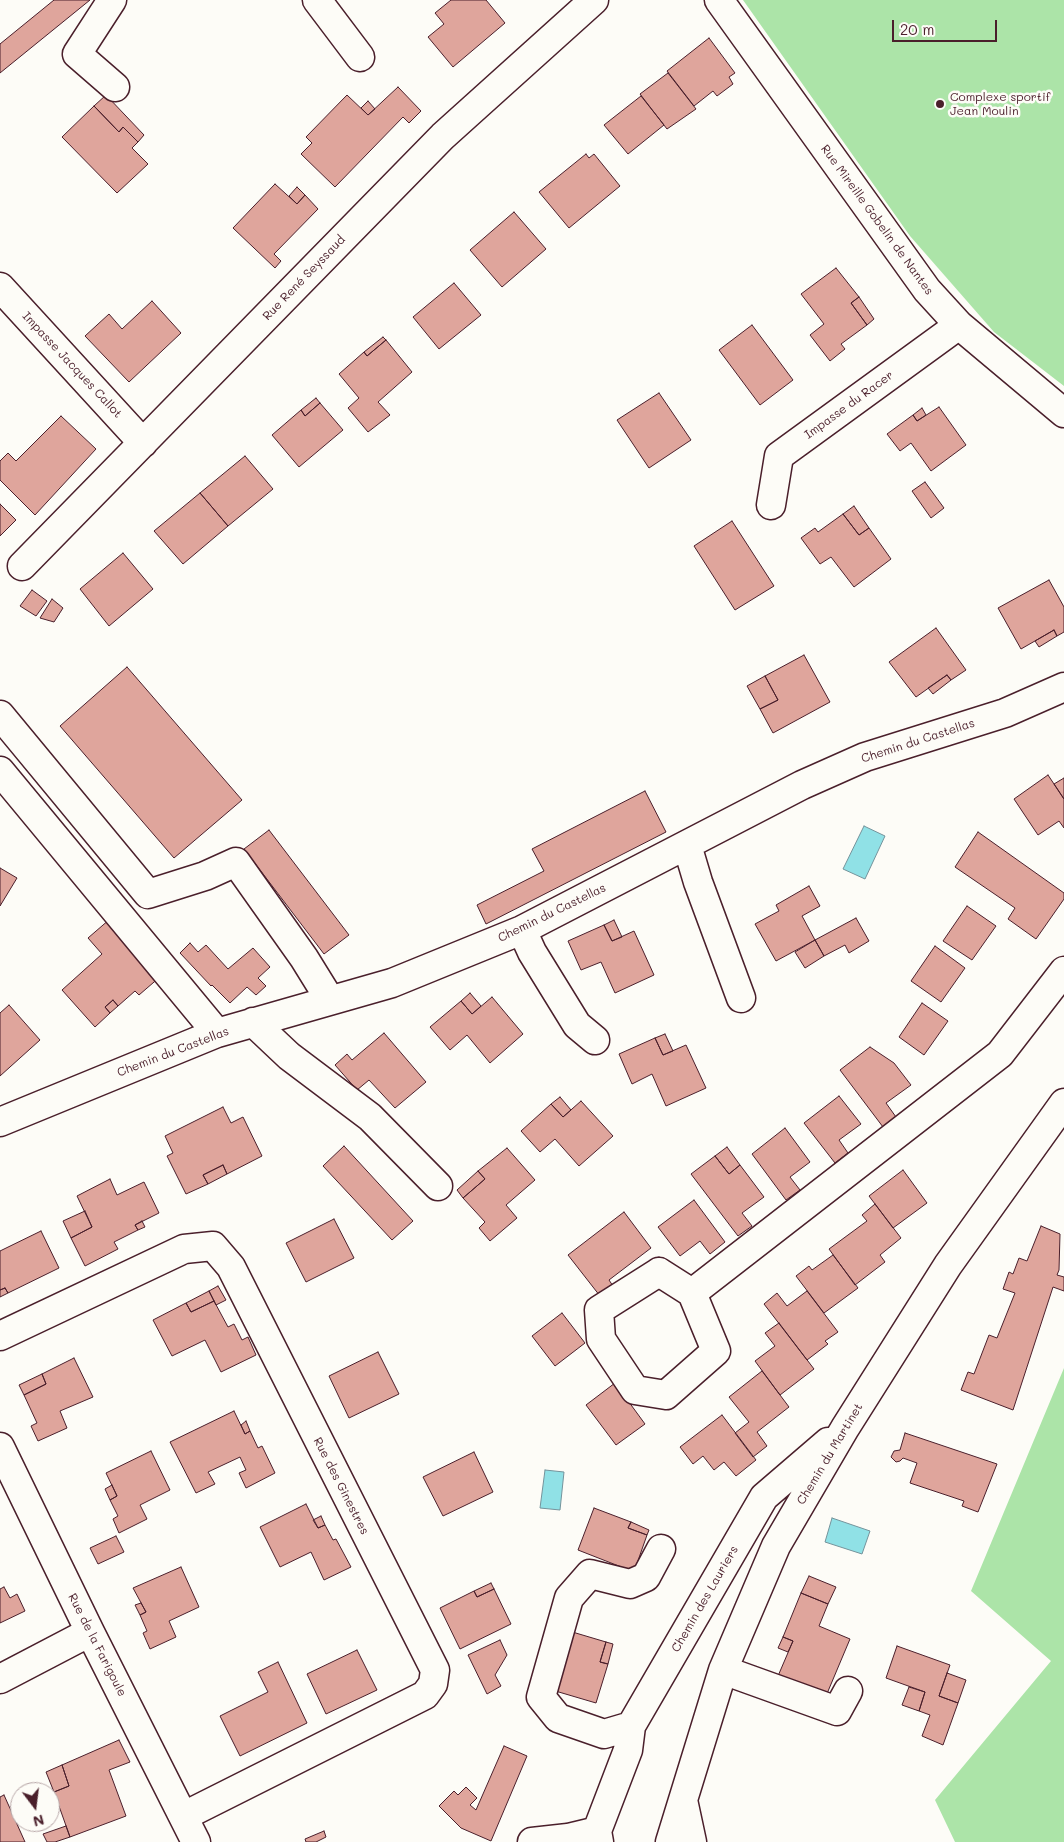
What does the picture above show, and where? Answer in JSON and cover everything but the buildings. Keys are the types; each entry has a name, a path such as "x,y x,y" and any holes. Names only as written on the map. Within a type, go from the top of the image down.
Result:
{"street":[{"path":"112,0 77,54 114,87"},
{"path":"318,0 360,56"},
{"name":"Rue René Seyssaud","path":"22,566 443,136 594,0"},
{"name":"Rue Mireille Gobelin de Nantes","path":"719,0 927,290 959,325 1064,413"},
{"name":"Impasse Jacques Callot","path":"0,288 144,442"},
{"name":"Impasse du Racer","path":"771,505 779,456 959,325"},
{"name":"Chemin du Castellas","path":"0,1122 217,1033 392,983 522,930 802,785 865,757 1005,713 1064,686"},
{"path":"0,716 148,894 205,876 236,862 304,958 330,1000"},
{"path":"0,772 217,1033"},
{"path":"686,845 741,998"},
{"path":"522,930 532,952 577,1025 595,1040"},
{"path":"692,1293 1000,1054 1064,971"},
{"path":"253,1022 289,1056 370,1117 438,1186"},
{"name":"Chemin du Martinet","path":"670,1842 722,1670 776,1546 845,1428 948,1264 1064,1102"},
{"name":"Rue des Ginestres","path":"0,1336 184,1249 213,1246 231,1267 435,1670 434,1684 425,1695 184,1816"},
{"path":"659,1272 692,1293 716,1351 666,1395 635,1390 601,1339 599,1310 659,1272"},
{"name":"Chemin des Lauriers","path":"631,1726 764,1497 845,1428"},
{"name":"Rue de la Farigoule","path":"0,1447 90,1632 196,1842"},
{"path":"521,1841 598,1837 628,1750 631,1726 604,1734 558,1718 541,1697 569,1598 590,1574 630,1584 646,1577 661,1549"},
{"path":"0,1678 90,1632"},
{"path":"722,1670 837,1711 848,1691"},
{"path":"683,1799 692,1842"}],"green space":[{"name":"Complexe sportif Jean Moulin","path":"743,0 1064,0 1064,386 994,332 910,236"},
{"path":"1064,1368 1064,1842 955,1842 935,1800 1051,1661 971,1591"}],"water":[{"path":"864,826 885,836 865,879 843,869"},
{"path":"545,1470 564,1472 560,1510 540,1508"},
{"path":"832,1518 870,1531 862,1554 825,1542"}],"place":[{"name":"Complexe sportif Jean Moulin","path":"940,104"}]}
